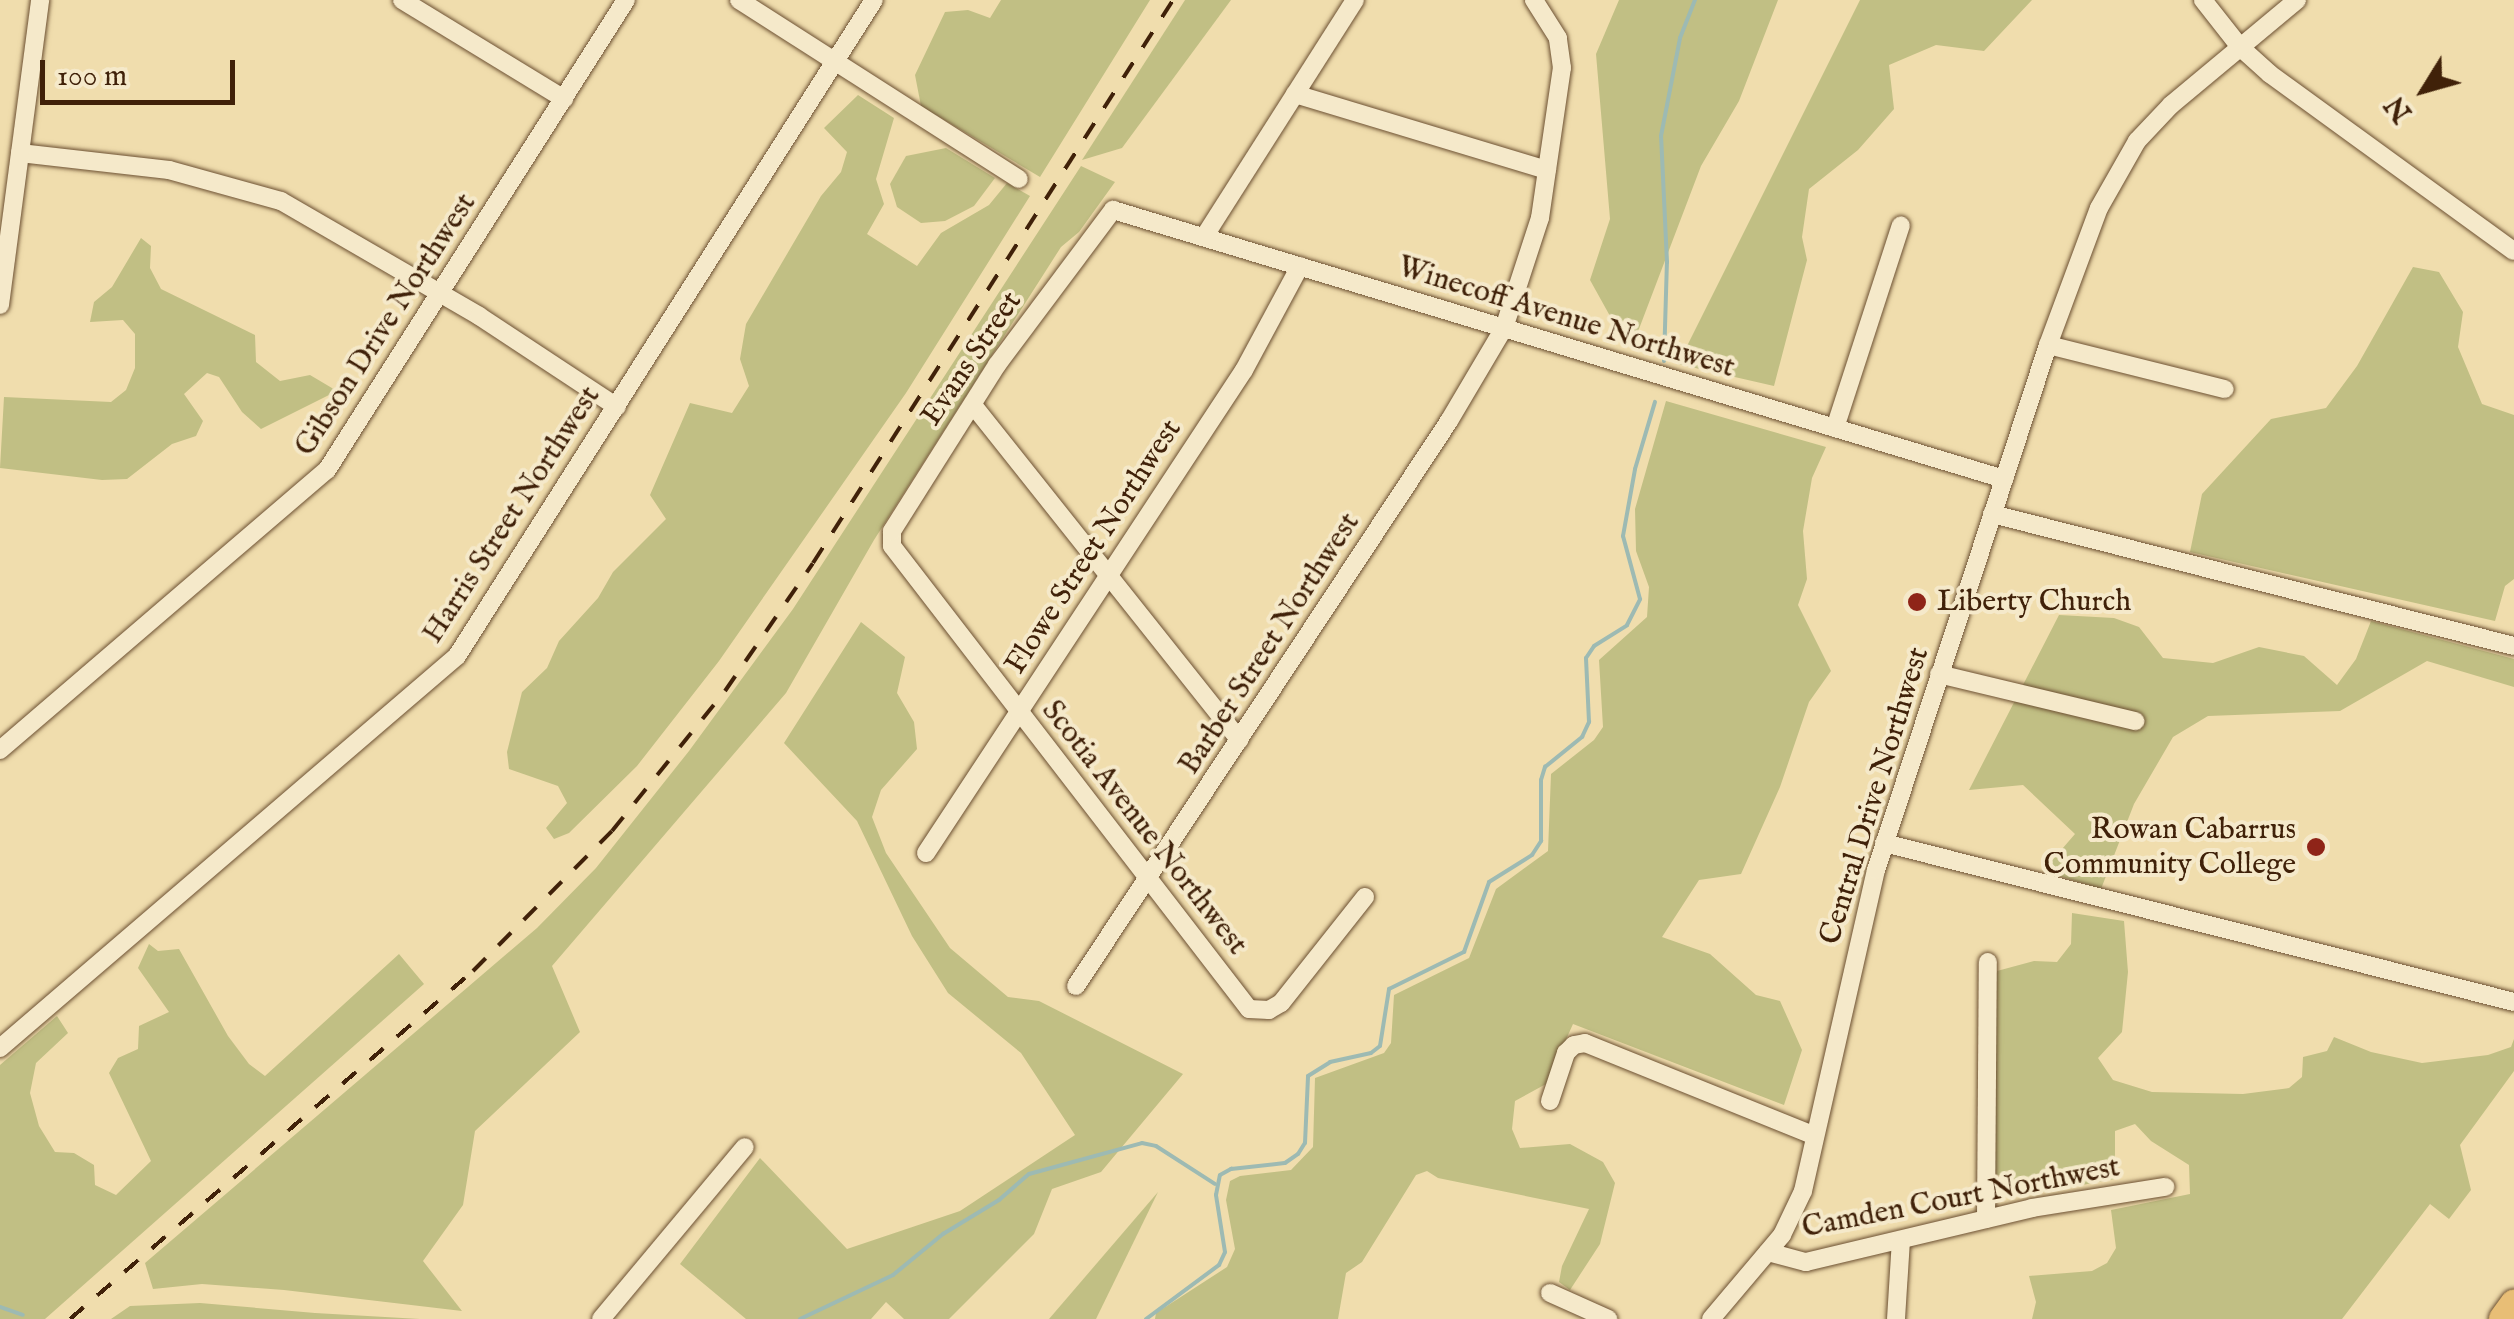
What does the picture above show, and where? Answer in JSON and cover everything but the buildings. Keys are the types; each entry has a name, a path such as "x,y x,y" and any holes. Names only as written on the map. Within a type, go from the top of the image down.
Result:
{"highway":[{"path":"2503,1319 2514,1304"}],"street":[{"path":"0,305 40,0"},
{"path":"402,0 564,99"},
{"name":"Gibson Drive Northwest","path":"0,750 327,470 626,0"},
{"path":"738,0 1019,179"},
{"name":"Harris Street Northwest","path":"0,1048 457,656 874,0"},
{"path":"1204,237 1355,0"},
{"name":"Barber Street Northwest","path":"1076,986 1450,421 1504,328 1540,218 1562,68 1558,38 1534,0"},
{"path":"2203,0 2240,47 2386,160 2514,251"},
{"name":"Central Drive Northwest","path":"1712,1319 1794,1216 1884,844 2048,346 2099,208 2126,156 2171,106 2297,0"},
{"path":"1295,94 1547,170"},
{"path":"20,153 170,170 237,186 321,221 617,407"},
{"name":"Winecoff Avenue Northwest","path":"1113,210 2004,479"},
{"name":"Evans Street","path":"892,546 892,531 1022,328 1113,210"},
{"path":"1835,428 1901,225"},
{"name":"Flowe Street Northwest","path":"926,853 1244,370 1300,266"},
{"path":"2048,346 2226,389"},
{"path":"973,405 1239,740"},
{"path":"1992,514 2514,646"},
{"name":"Scotia Avenue Northwest","path":"892,546 1249,1008 1260,1011 1280,1003 1366,896"},
{"path":"1939,674 2046,703 2136,721"},
{"path":"1884,844 2514,1002"},
{"path":"1986,1219 1988,962"},
{"path":"1550,1100 1566,1052 1586,1043 1816,1136"},
{"path":"601,1319 745,1148"},
{"name":"Camden Court Northwest","path":"1768,1252 1806,1262 1986,1219 2166,1187"},
{"path":"1896,1319 1900,1240"},
{"path":"1550,1293 1608,1319"}],"shaded area":[{"path":"1001,0 1150,0 1040,177 921,106 915,75 945,12 968,10 990,18"},
{"path":"1185,0 1231,0 1122,148 1082,160"},
{"path":"1619,0 1778,0 1739,101 1701,166 1634,342 1620,334 1590,280 1610,219 1596,54"},
{"path":"1860,0 2032,0 1984,51 1936,45 1889,65 1894,109 1858,150 1809,189 1802,237 1807,260 1774,386 1678,364"},
{"path":"858,95 894,118 876,179 884,204 867,234 917,266 941,233 989,205 1007,183 1030,196 906,393 719,661 637,766 569,833 554,839 546,828 567,803 558,786 509,769 507,752 522,692 547,668 559,641 598,598 613,572 666,519 650,495 690,403 732,413 749,386 740,359 746,324 821,196 841,172 847,152 824,128"},
{"path":"946,148 995,178 974,206 945,221 921,223 897,207 890,184 906,156"},
{"path":"1081,166 1115,182 1079,232 1061,247 874,540 786,693 552,966 580,1032 475,1131 463,1205 423,1261 462,1311 202,1284 153,1289 145,1263 537,928 596,868 689,751 793,609"},
{"path":"141,238 151,246 150,268 161,289 255,335 256,362 280,381 310,375 337,391 261,429 242,412 219,377 207,373 184,394 203,421 196,436 172,444 127,479 102,480 0,468 4,397 111,402 126,390 135,368 135,334 123,320 90,322 94,302 112,287"},
{"path":"2413,267 2439,272 2463,312 2458,347 2482,404 2514,415 2514,579 2505,586 2495,621 2190,552 2202,494 2271,419 2326,408 2357,366"},
{"path":"1666,401 1826,447 1812,478 1803,531 1807,579 1798,605 1831,671 1809,702 1780,787 1741,874 1699,880 1662,937 1710,954 1756,995 1780,1001 1802,1050 1784,1105 1573,1024 1546,1084 1515,1101 1512,1129 1520,1148 1570,1144 1603,1162 1615,1183 1600,1244 1570,1290 1559,1282 1562,1266 1589,1209 1438,1178 1427,1171 1416,1175 1362,1262 1346,1273 1338,1319 1155,1319 1156,1313 1227,1267 1235,1249 1226,1200 1230,1181 1240,1176 1291,1170 1313,1147 1315,1078 1384,1053 1391,1043 1394,995 1469,958 1496,889 1548,851 1551,774 1594,740 1603,727 1599,660 1647,617 1649,587 1636,551 1635,509"},
{"path":"2059,615 2114,618 2139,627 2163,658 2213,663 2259,647 2304,656 2337,685 2356,659 2371,621 2514,659 2514,687 2427,661 2340,711 2208,716 2173,737 2134,804 2101,889 2043,871 2075,834 2023,785 1969,790"},
{"path":"861,622 905,657 897,693 914,722 917,749 881,790 872,817 886,853 950,948 1008,997 1039,1001 1183,1074 1101,1172 1052,1189 1034,1234 949,1319 904,1319 886,1302 871,1319 746,1319 680,1264 760,1158 847,1249 960,1211 1075,1135 1021,1053 948,993 912,936 857,821 784,743"},
{"path":"2072,913 2124,921 2128,972 2122,1032 2098,1058 2113,1080 2152,1092 2243,1094 2289,1088 2302,1077 2303,1057 2327,1051 2334,1037 2371,1052 2422,1063 2488,1055 2511,1047 2514,1039 2514,1071 2460,1145 2471,1190 2449,1219 2430,1204 2342,1319 2032,1319 2036,1302 2029,1276 2092,1271 2107,1263 2116,1248 2111,1210 2190,1194 2189,1165 2151,1141 2135,1124 2115,1131 2115,1179 2044,1192 1993,1173 1997,971 2034,961 2057,962 2071,944"},
{"path":"149,944 158,951 179,949 228,1036 249,1064 265,1076 399,954 424,984 45,1319 0,1319 0,1065 57,1016 68,1033 36,1063 30,1093 39,1126 55,1152 74,1153 94,1165 95,1185 116,1195 151,1161 109,1073 118,1058 138,1049 139,1026 169,1012 138,968"},
{"path":"1158,1192 1096,1319 1049,1319"},
{"path":"200,1303 420,1319 111,1319 130,1306"}],"waterway":[{"path":"1664,361 1667,262 1661,136 1680,38 1695,0"},
{"path":"1146,1319 1219,1265 1225,1252 1216,1195 1220,1175 1231,1169 1285,1163 1298,1154 1305,1143 1308,1076 1330,1062 1371,1053 1380,1046 1389,989 1464,952 1489,882 1532,855 1541,841 1541,780 1545,767 1582,737 1589,722 1586,658 1594,646 1627,625 1640,599 1623,536 1635,469 1655,402"},
{"path":"800,1319 893,1275 943,1234 999,1200 1029,1174 1142,1143 1156,1146 1215,1184"},
{"path":"0,1307 23,1315"}],"railway":[{"path":"70,1319 473,971 612,831 725,691 813,563 1173,0"}],"place":[{"name":"Liberty Church","path":"1917,602"},
{"name":"Rowan Cabarrus Community College","path":"2316,847"}]}
